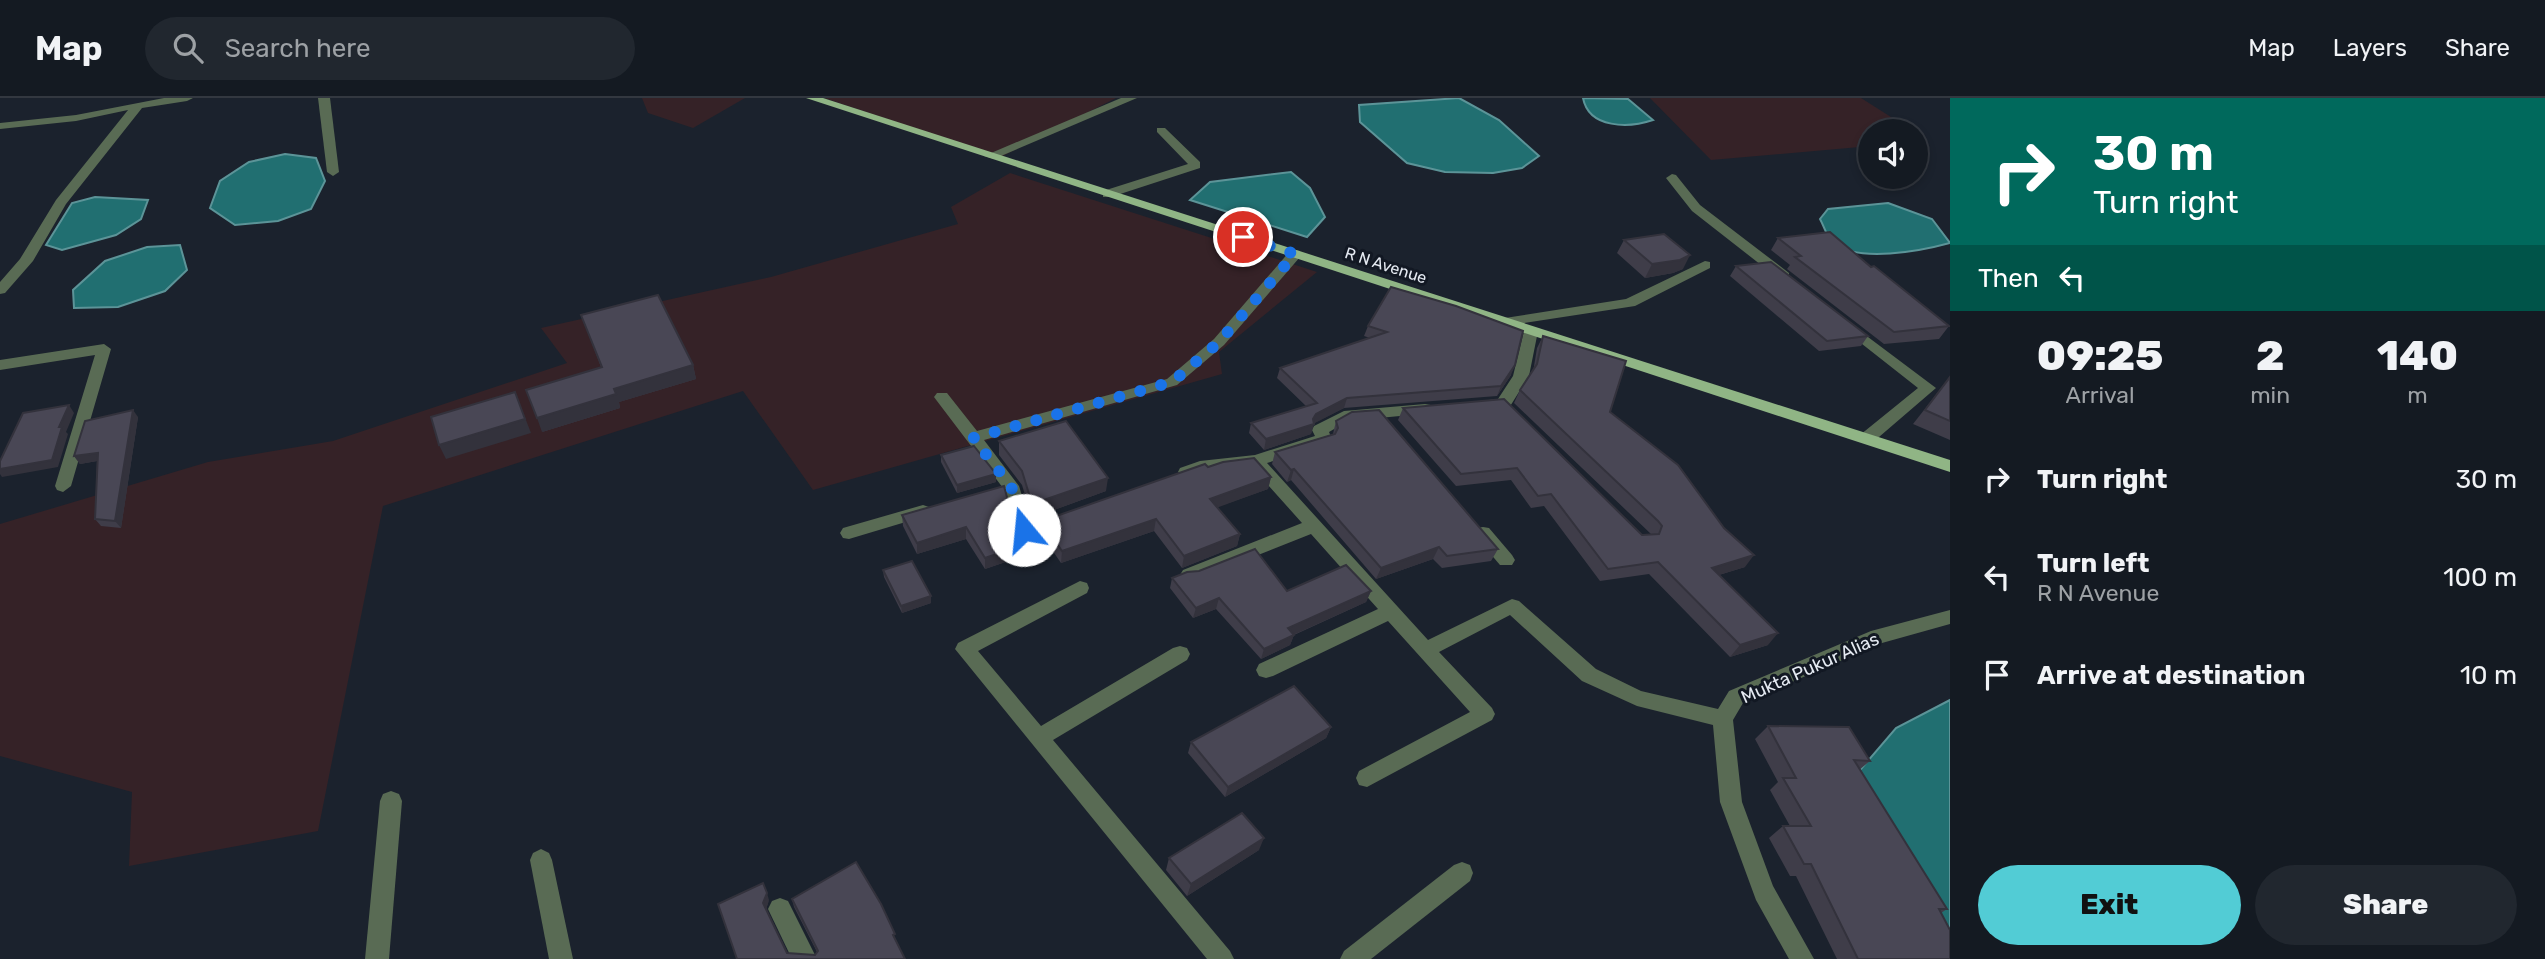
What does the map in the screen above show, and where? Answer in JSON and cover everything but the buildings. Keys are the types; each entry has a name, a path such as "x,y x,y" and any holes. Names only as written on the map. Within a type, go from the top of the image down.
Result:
{"main road":[{"name":"R N Avenue","path":"812,98 1950,466"}],"street":[{"path":"0,126 76,118 187,98"},
{"path":"324,98 332,172"},
{"path":"989,156 1132,98"},
{"path":"0,290 26,261 60,203 138,105"},
{"path":"1107,194 1196,165 1161,130"},
{"path":"1672,177 1696,208 1792,282"},
{"path":"973,438 1172,382 1219,342 1295,254"},
{"path":"1505,322 1630,303 1705,265"},
{"path":"1834,315 1928,388 1866,439"},
{"path":"1465,406 1508,408 1521,376 1531,331"},
{"path":"0,365 104,349 64,486"},
{"path":"942,397 973,438 1004,487 1024,530 1062,516"},
{"path":"1174,476 1200,467 1256,461 1324,439 1320,430 1344,416 1440,408"},
{"path":"1379,412 1397,433"},
{"path":"1256,461 1424,650 1485,714 1367,778"},
{"path":"849,533 936,508"},
{"path":"1469,518 1506,560"},
{"path":"1189,575 1313,526"},
{"path":"1080,588 965,649 1222,959"},
{"path":"1424,650 1511,606 1589,675 1637,698 1723,719"},
{"path":"1266,670 1390,612"},
{"name":"Mukta Pukur Alias","path":"1801,959 1764,892 1731,802 1723,719 1736,697 1878,636 1950,617"},
{"path":"1039,738 1180,654"},
{"path":"377,959 391,801"},
{"path":"541,860 561,959"},
{"path":"1352,959 1462,873"},
{"path":"780,909 805,959"}],"shaded area":[{"path":"642,98 745,98 693,128 648,113"},
{"path":"824,98 1116,98 1001,157"},
{"path":"1459,98 1499,120 1539,156 1522,168 1493,173 1445,172 1407,163 1360,122 1359,105"},
{"path":"1583,98 1628,99 1653,120 1622,125 1601,121 1593,116"},
{"path":"1650,98 1861,98 1894,119 1858,119 1858,147 1711,160"},
{"path":"285,154 316,158 325,181 311,209 278,221 235,225 210,208 220,181 249,162"},
{"path":"1291,172 1310,188 1325,217 1307,237 1190,200 1210,182"},
{"path":"1010,173 1317,272 1219,352 1222,374 813,490 743,391 383,506 318,831 129,866 132,792 0,756 0,524 208,462 333,441 567,363 541,328 771,277 958,224 951,207"},
{"path":"95,197 148,200 141,219 116,235 62,250 46,245 72,203"},
{"path":"1888,203 1932,219 1950,243 1890,254 1858,253 1833,243 1820,219 1828,209"},
{"path":"180,245 187,270 165,291 118,307 74,308 73,290 105,261 147,247"},
{"path":"1950,700 1950,945 1849,783 1896,728"}],"route":[{"path":"1024,530 1011,486 973,438 1172,382 1219,342 1295,254 1243,237"}]}
